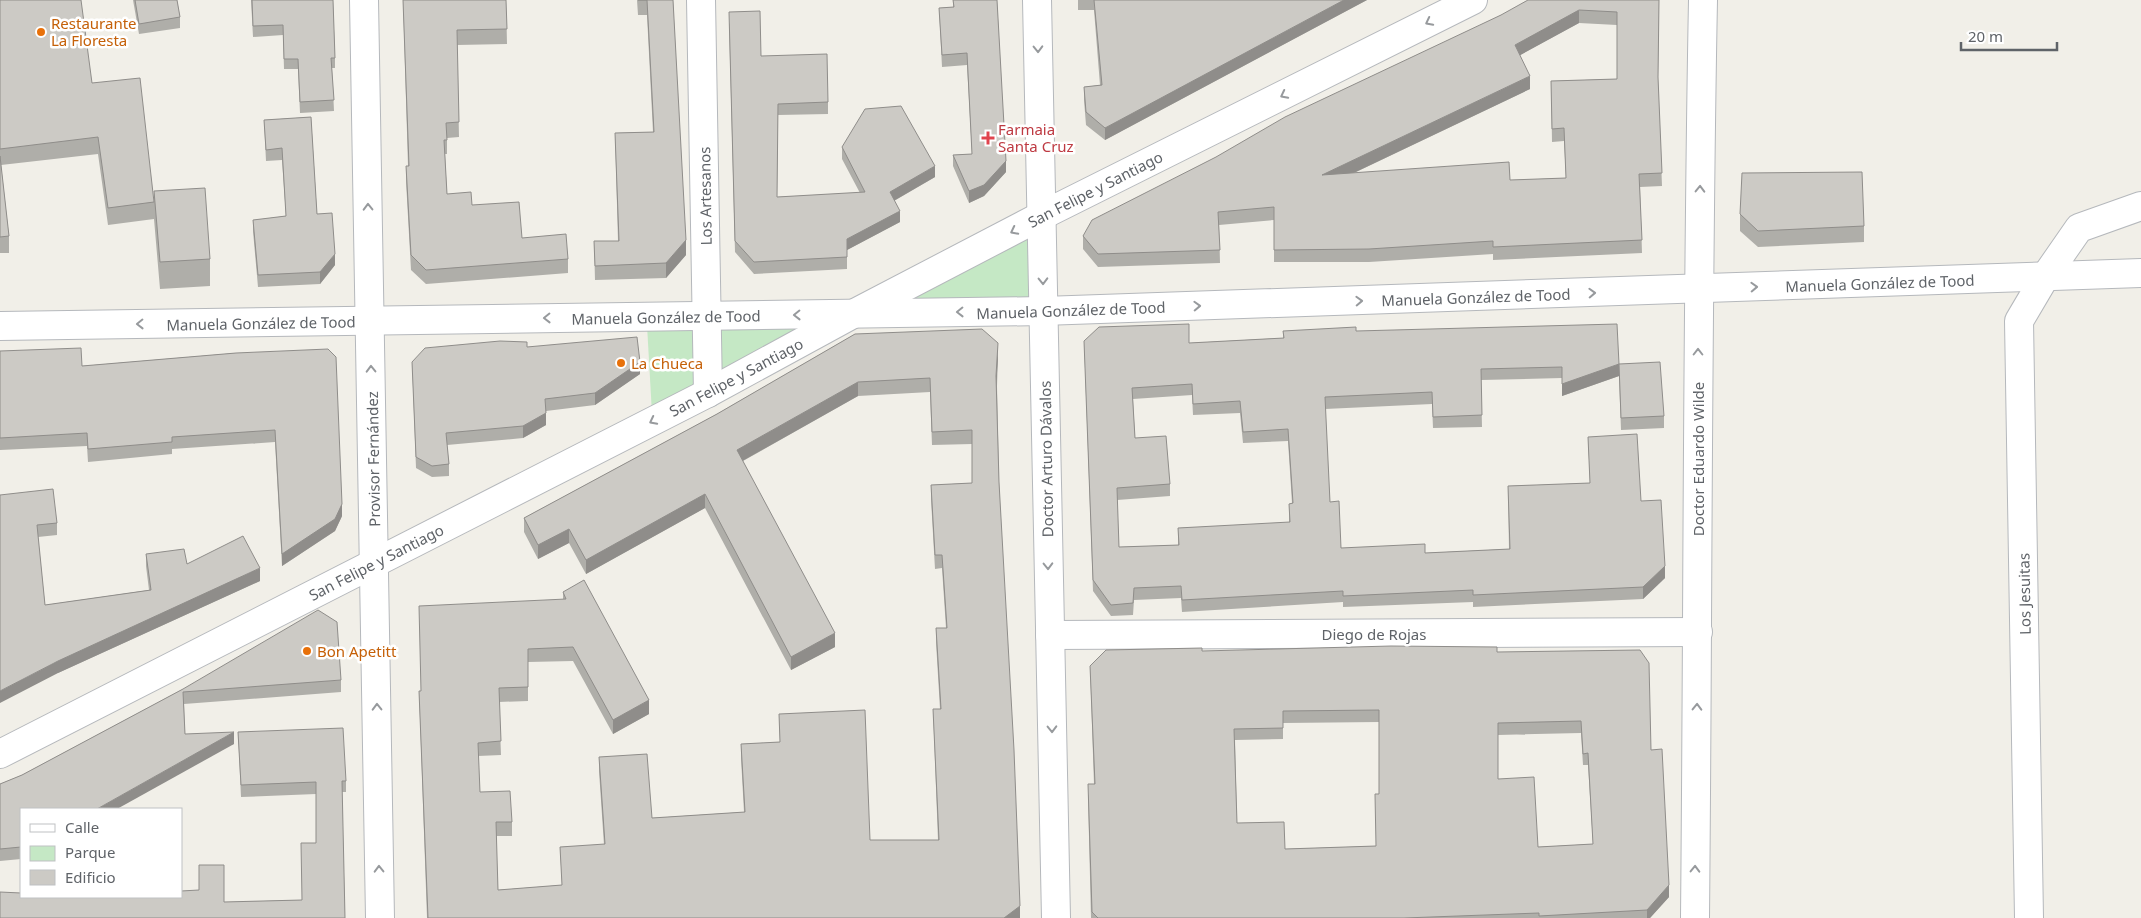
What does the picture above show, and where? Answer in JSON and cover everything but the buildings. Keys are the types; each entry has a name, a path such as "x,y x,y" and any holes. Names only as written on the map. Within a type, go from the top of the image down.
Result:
{"street":[{"name":"Provisor Fernández","path":"364,0 380,918"},
{"name":"Los Artesanos","path":"701,0 708,393"},
{"name":"Doctor Arturo Dávalos","path":"1037,0 1056,918"},
{"name":"San Felipe y Santiago","path":"0,754 708,393 853,314 1041,216 1473,0"},
{"name":"Doctor Eduardo Wilde","path":"1694,918 1698,632 1698,289 1703,0"},
{"name":"Los Jesuitas","path":"2030,918 2019,321 2079,228 2141,206"},
{"name":"Manuela González de Tood","path":"0,326 1043,311 2141,273"},
{"name":"Diego de Rojas","path":"1050,635 1698,632"}],"green space":[{"path":"1036,224 1039,308 874,309"},
{"path":"834,320 652,414 647,325"}],"place":[{"name":"Restaurante La Floresta","path":"41,32"},
{"name":"Farmaia Santa Cruz","path":"988,138"},
{"name":"La Chueca","path":"621,363"},
{"name":"Bon Apetitt","path":"307,651"}]}
